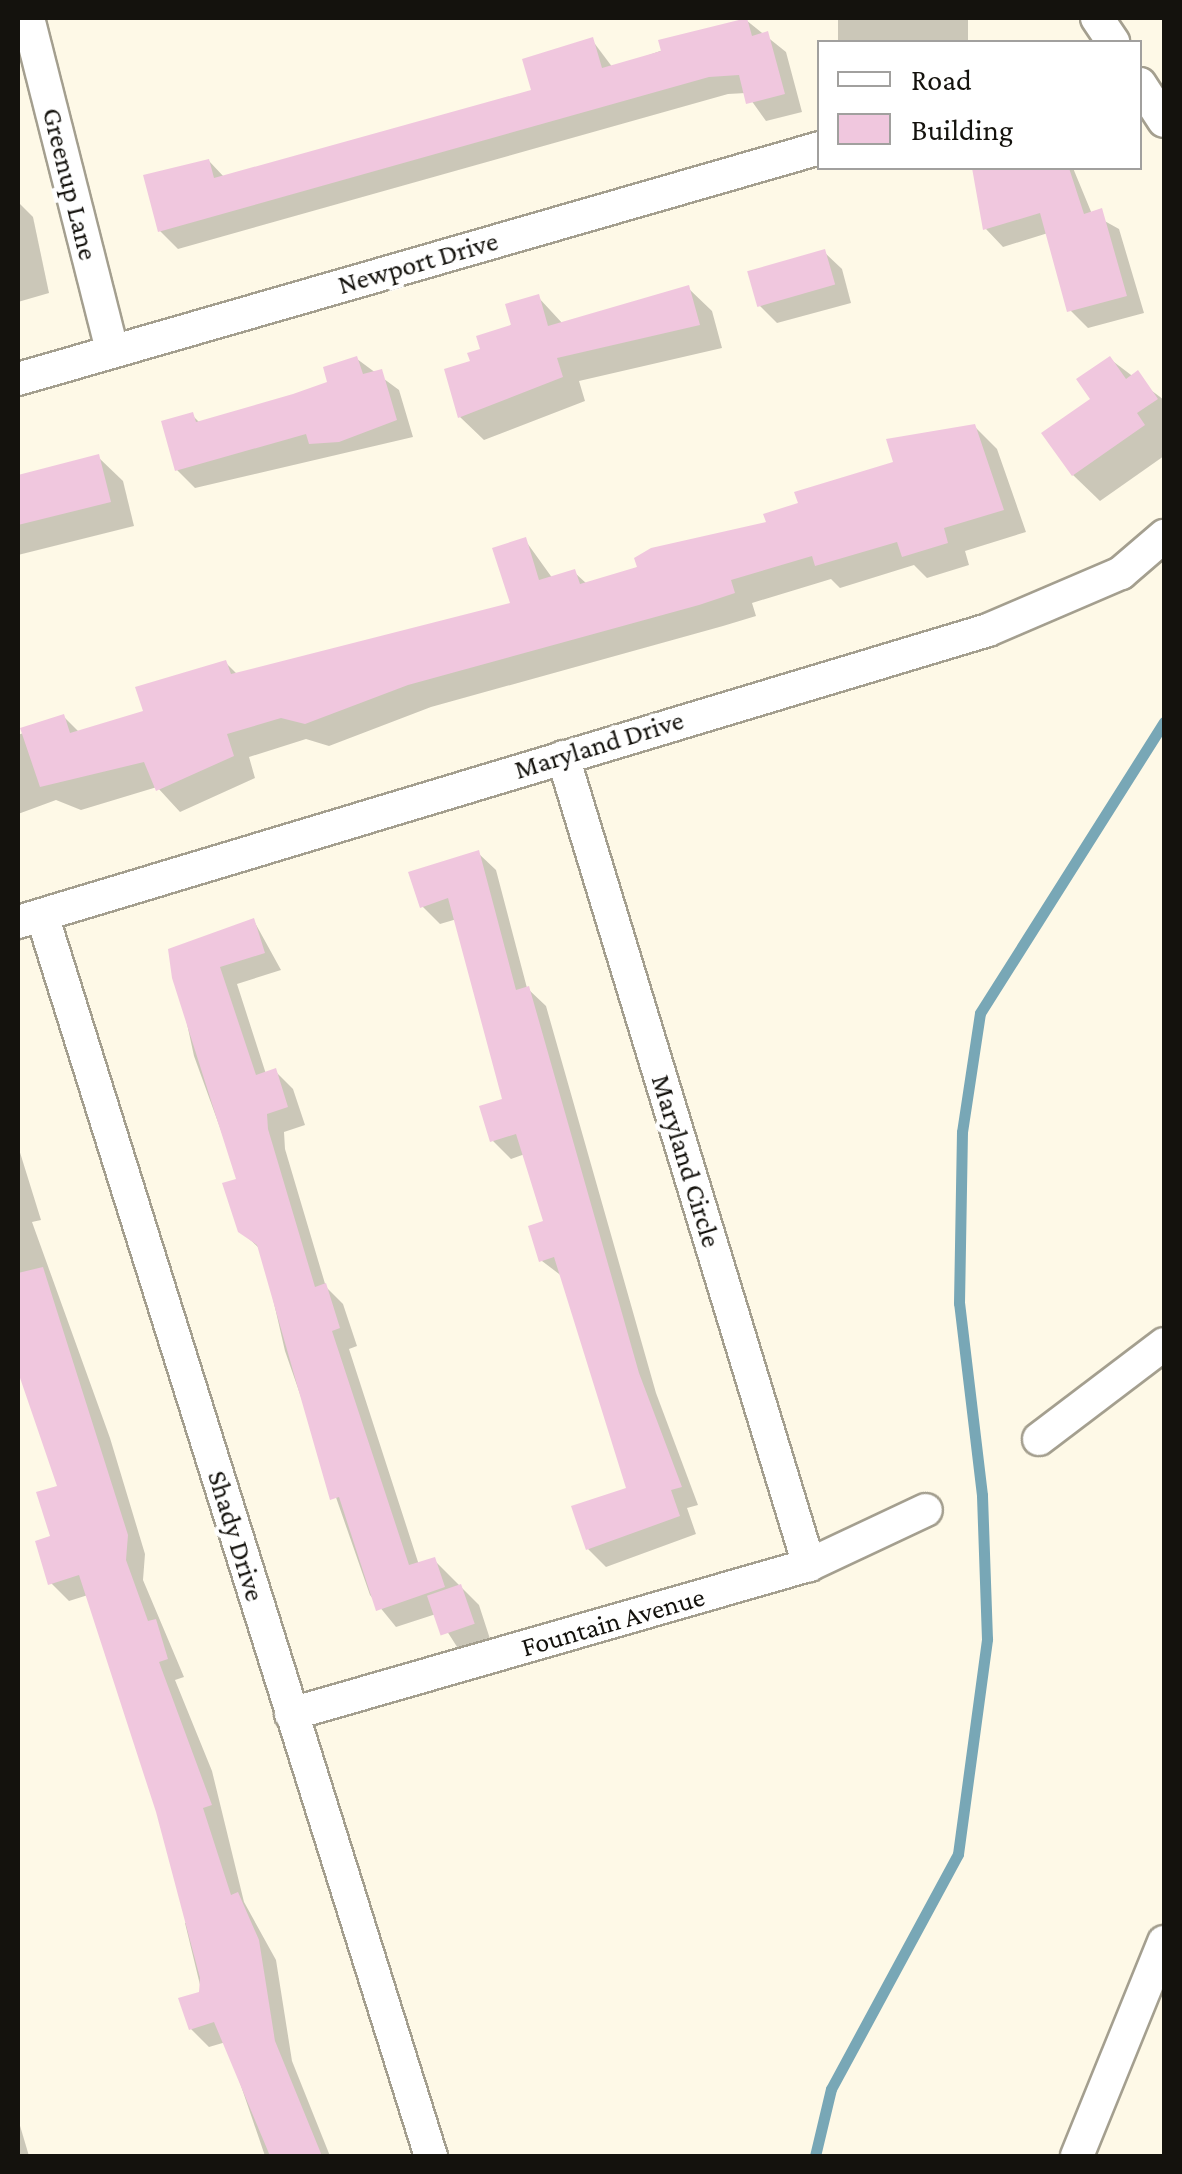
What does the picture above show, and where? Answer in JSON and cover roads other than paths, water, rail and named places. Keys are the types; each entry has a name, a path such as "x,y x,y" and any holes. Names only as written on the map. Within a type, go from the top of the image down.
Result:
{"street":[{"name":"Greenup Lane","path":"28,18 112,351"},
{"path":"1098,18 1112,40"},
{"path":"1142,87 1164,121"},
{"name":"Newport Drive","path":"18,380 817,149"},
{"name":"Maryland Drive","path":"30,918 988,630 1121,572 1164,536"},
{"name":"Maryland Circle","path":"563,758 809,1565"},
{"name":"Shady Drive","path":"30,918 292,1714 431,2156"},
{"path":"1039,1439 1164,1344"},
{"name":"Fountain Avenue","path":"292,1714 809,1565 926,1510"},
{"path":"1078,2156 1164,1942"}],"waterway":[{"path":"815,2156 831,2089 958,1854 987,1639 982,1495 959,1303 962,1132 980,1013 1164,722"}]}
